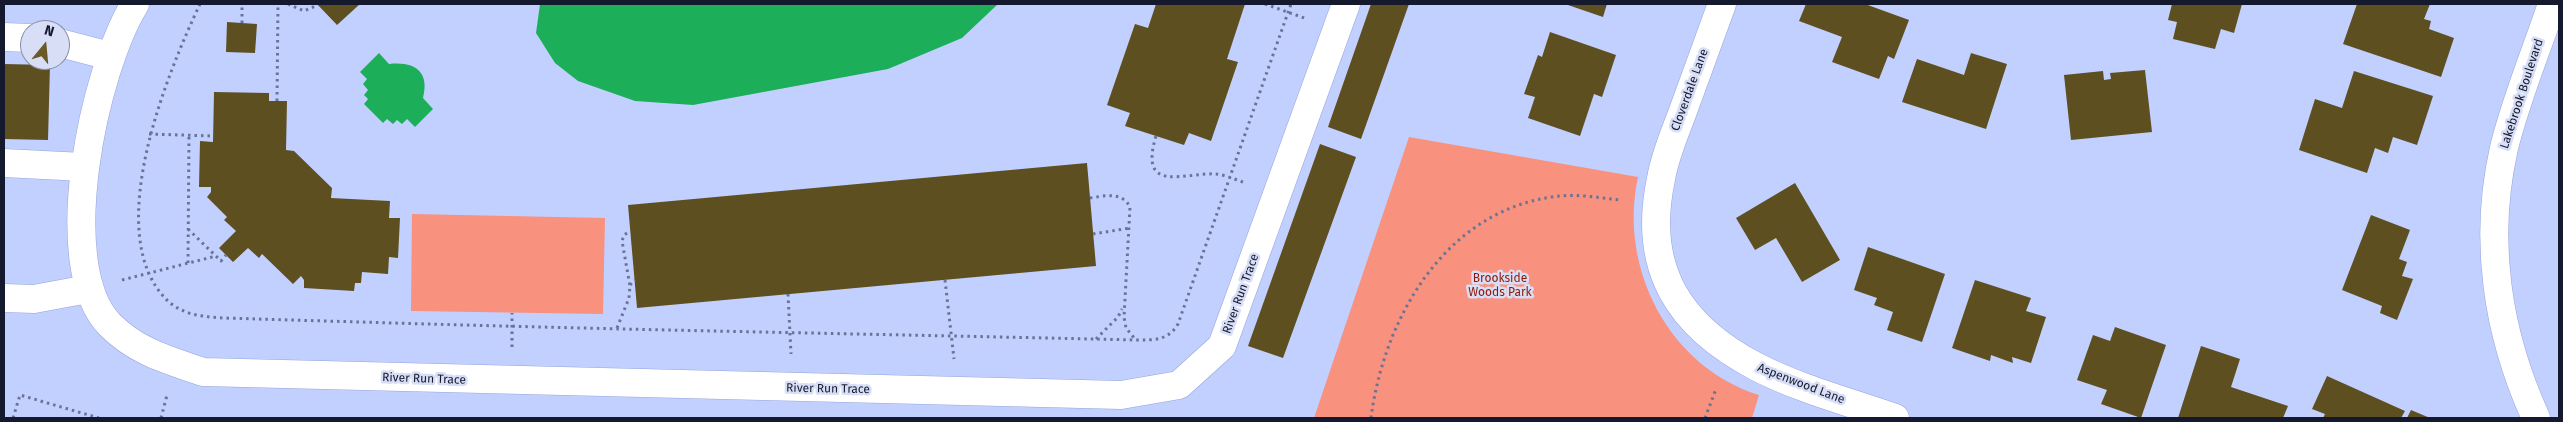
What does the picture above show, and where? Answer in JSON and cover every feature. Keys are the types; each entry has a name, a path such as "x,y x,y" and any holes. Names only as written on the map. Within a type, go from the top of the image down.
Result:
{"street":[{"path":"4,298 34,299 88,289 83,244 83,167 110,56 134,4"},
{"name":"River Run Trace","path":"88,289 109,324 140,350 203,372 1122,395 1179,385 1222,346 1346,4"},
{"name":"Cloverdale Lane","path":"1661,177 1722,4"},
{"name":"Lakebrook Boulevard","path":"2536,418 2515,366 2504,328 2494,257 2493,220 2496,188 2504,148 2522,86 2551,32 2552,4"},
{"path":"4,37 20,38"},
{"path":"70,46 110,56"},
{"path":"4,163 83,167"},
{"name":"Aspenwood Lane","path":"1661,177 1655,217 1660,258 1677,299 1702,330 1736,355 1759,368 1786,380 1895,418"}],"path":[{"path":"200,4 176,57 149,134 144,160 140,214 143,248 149,273 160,292 172,305 183,311 206,316 617,329 1136,340 1160,339 1176,328 1291,4"},
{"path":"242,4 242,23"},
{"path":"277,101 278,4"},
{"path":"288,4 304,11 318,5"},
{"path":"1265,4 1337,29"},
{"path":"149,134 213,136"},
{"path":"188,263 189,135"},
{"path":"1156,136 1152,159 1161,175 1173,178 1214,174 1229,177 1277,194"},
{"path":"1090,198 1117,196 1124,199 1131,210 1124,304 1126,328 1136,340"},
{"path":"1371,418 1378,378 1398,322 1423,277 1450,249 1484,223 1526,204 1561,196 1620,200"},
{"path":"188,228 220,261 226,255"},
{"path":"1093,234 1130,228"},
{"path":"617,329 628,298 630,286 622,241 625,234 630,231"},
{"path":"88,289 216,256"},
{"path":"630,286 634,280"},
{"path":"945,280 958,392"},
{"path":"788,294 791,332 790,388"},
{"path":"1096,339 1118,317 1124,304"},
{"path":"1706,418 1716,389"},
{"path":"13,418 20,395 99,418"}],"green space":[{"name":"Brookside Woods Park","path":"1409,137 1638,177 1634,211 1636,246 1644,279 1657,310 1676,338 1699,362 1727,381 1759,395 1752,418 1314,418"},
{"path":"412,214 605,218 603,314 411,311"}],"shaded area":[{"path":"540,4 998,4 962,38 888,69 693,105 635,101 578,81 555,63 536,33"},
{"path":"379,53 389,64 406,64 418,70 422,75 425,89 423,98 433,109 415,127 407,119 402,124 397,120 393,124 387,119 383,123 364,104 368,99 364,95 368,90 363,84 367,79 360,72"}],"building":[{"path":"317,4 360,4 337,25"},
{"path":"1156,4 1245,4 1227,59 1238,62 1211,141 1189,133 1184,145 1125,126 1130,113 1107,105 1135,24 1148,28"},
{"path":"1371,4 1409,4 1361,139 1328,127"},
{"path":"1565,4 1607,4 1603,17"},
{"path":"1806,4 1865,4 1909,20 1894,59 1888,56 1879,79 1832,62 1842,37 1799,21"},
{"path":"2172,4 2242,4 2234,33 2221,29 2215,49 2173,39 2177,22 2168,20"},
{"path":"2357,4 2430,4 2424,19 2431,21 2429,29 2454,38 2441,77 2343,44"},
{"path":"227,22 257,24 255,53 226,52"},
{"path":"1550,32 1616,55 1602,97 1594,94 1580,136 1528,118 1535,97 1524,94 1538,55 1542,57"},
{"path":"1971,53 2007,64 1986,129 1902,102 1917,59 1964,75"},
{"path":"4,64 20,64 20,70 50,70 48,140 4,139"},
{"path":"2145,70 2152,132 2071,140 2064,75 2103,71 2104,80 2111,79 2110,73"},
{"path":"2354,71 2433,96 2417,145 2393,137 2388,153 2375,148 2367,173 2299,150 2315,99 2342,108"},
{"path":"214,92 269,93 269,101 287,101 286,150 294,151 332,188 331,198 390,201 389,218 400,218 398,258 389,257 388,274 362,272 361,283 355,283 354,291 304,288 304,280 301,276 293,284 262,254 259,258 248,248 233,262 219,248 236,231 224,220 227,217 207,197 211,192 211,187 199,187 200,141 213,142"},
{"path":"1320,144 1356,157 1283,358 1248,346"},
{"path":"1087,163 1096,266 637,308 628,205"},
{"path":"1795,183 1840,260 1802,282 1776,238 1755,250 1736,218"},
{"path":"2371,215 2410,230 2399,259 2407,262 2402,276 2413,279 2397,320 2380,313 2382,306 2342,290"},
{"path":"1868,247 1945,274 1922,342 1887,330 1893,312 1874,305 1877,298 1854,290"},
{"path":"1975,280 2031,298 2026,311 2046,317 2031,363 2012,357 2013,363 1991,355 1990,361 1952,348"},
{"path":"2115,327 2166,345 2141,418 2101,404 2107,390 2077,380 2093,335 2110,341"},
{"path":"2201,346 2240,359 2231,387 2288,406 2283,418 2178,418"},
{"path":"2327,376 2405,411 2401,418 2323,418 2325,414 2312,409"},
{"path":"2411,410 2430,418 2407,418"}]}
